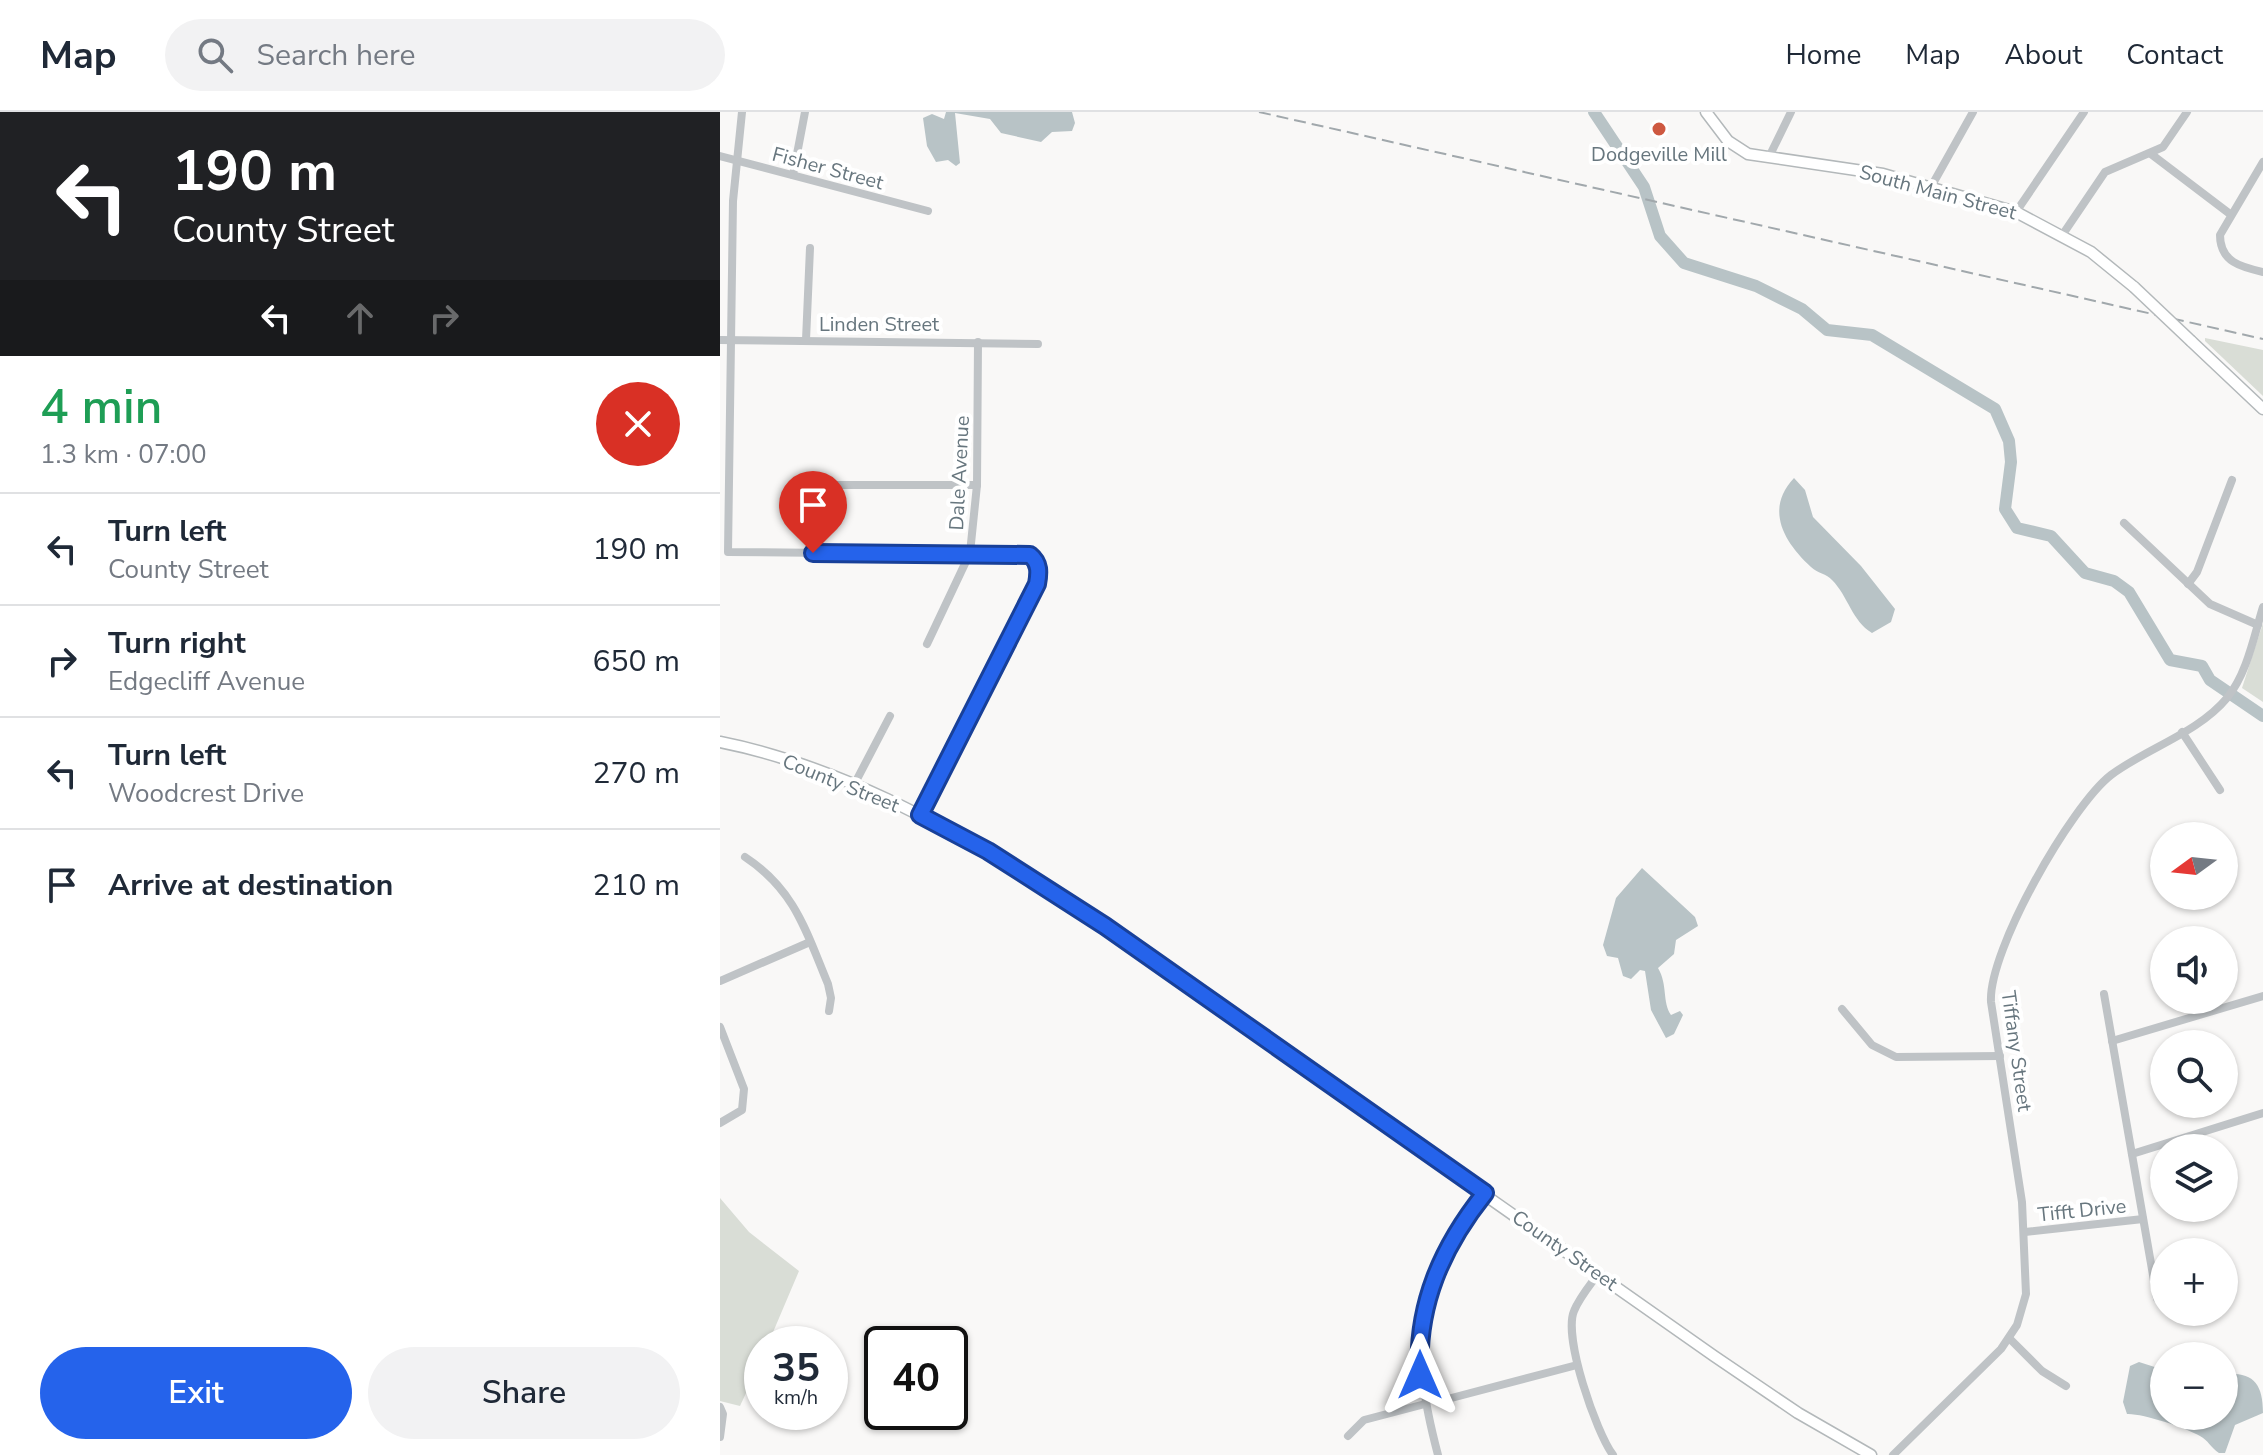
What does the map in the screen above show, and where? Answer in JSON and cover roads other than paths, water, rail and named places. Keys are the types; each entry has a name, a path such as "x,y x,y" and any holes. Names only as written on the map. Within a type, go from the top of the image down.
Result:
{"main road":[{"name":"South Main Street","path":"1706,112 1738,149 1769,157 1834,164 1931,187 2016,212 2063,234 2134,287 2263,409"},
{"name":"County Street","path":"720,742 785,760 854,785 988,851 1105,926 1765,1391 1871,1455"}],"street":[{"path":"742,112 736,160 728,552 970,553 1034,558 1039,571 1037,584 920,815"},
{"path":"793,175 805,112"},
{"path":"1769,157 1791,112"},
{"path":"1931,187 1973,112"},
{"path":"2016,212 2084,112"},
{"path":"2063,234 2105,172 2120,162 2151,154 2167,141 2187,112"},
{"path":"2151,154 2230,214"},
{"name":"Fisher Street","path":"720,156 928,211"},
{"path":"2263,162 2220,235 2223,250 2236,265 2263,272"},
{"path":"806,340 810,248"},
{"name":"Linden Street","path":"720,340 1038,344"},
{"name":"Dale Avenue","path":"927,644 970,553 977,485 978,342"},
{"path":"2188,584 2197,572 2232,480"},
{"path":"838,485 977,485"},
{"path":"2124,523 2188,584 2223,612 2258,625"},
{"name":"Tiffany Street","path":"1893,1455 2009,1338 2026,1294 2025,1232 1992,1010 1992,979 2034,885 2093,791 2113,774 2182,732 2225,700 2234,688 2263,607"},
{"path":"854,785 890,716"},
{"path":"2182,732 2220,790"},
{"path":"745,857 764,870 789,895 830,991 829,1011"},
{"path":"720,981 810,942"},
{"path":"2104,994 2150,1258"},
{"path":"2112,1041 2263,996"},
{"path":"1842,1009 1872,1045 1896,1057 2000,1056"},
{"path":"720,1027 745,1096 742,1110 720,1123"},
{"path":"2132,1154 2263,1113"},
{"path":"1438,1455 1425,1404 1419,1339 1428,1294 1461,1223 1485,1193"},
{"name":"Tifft Drive","path":"2025,1232 2143,1219"},
{"path":"1598,1274 1573,1311 1570,1331 1577,1365 1613,1455"},
{"path":"2009,1338 2042,1371 2066,1386"},
{"path":"1440,1401 1577,1365"},
{"path":"1348,1436 1364,1420 1425,1404"},
{"path":"720,1407 723,1414 720,1437"}],"waterway":[{"path":"1594,112 1644,187 1660,236 1684,263 1756,286 1802,309 1827,330 1872,335 1995,409 2009,441 2011,462 2005,509 2017,528 2051,536 2085,573 2114,581 2129,592 2170,660 2202,666 2210,680 2263,716"}],"railway":[{"path":"1259,112 2263,339"}],"place":[{"name":"Dodgeville Mill","path":"1659,129"}]}
